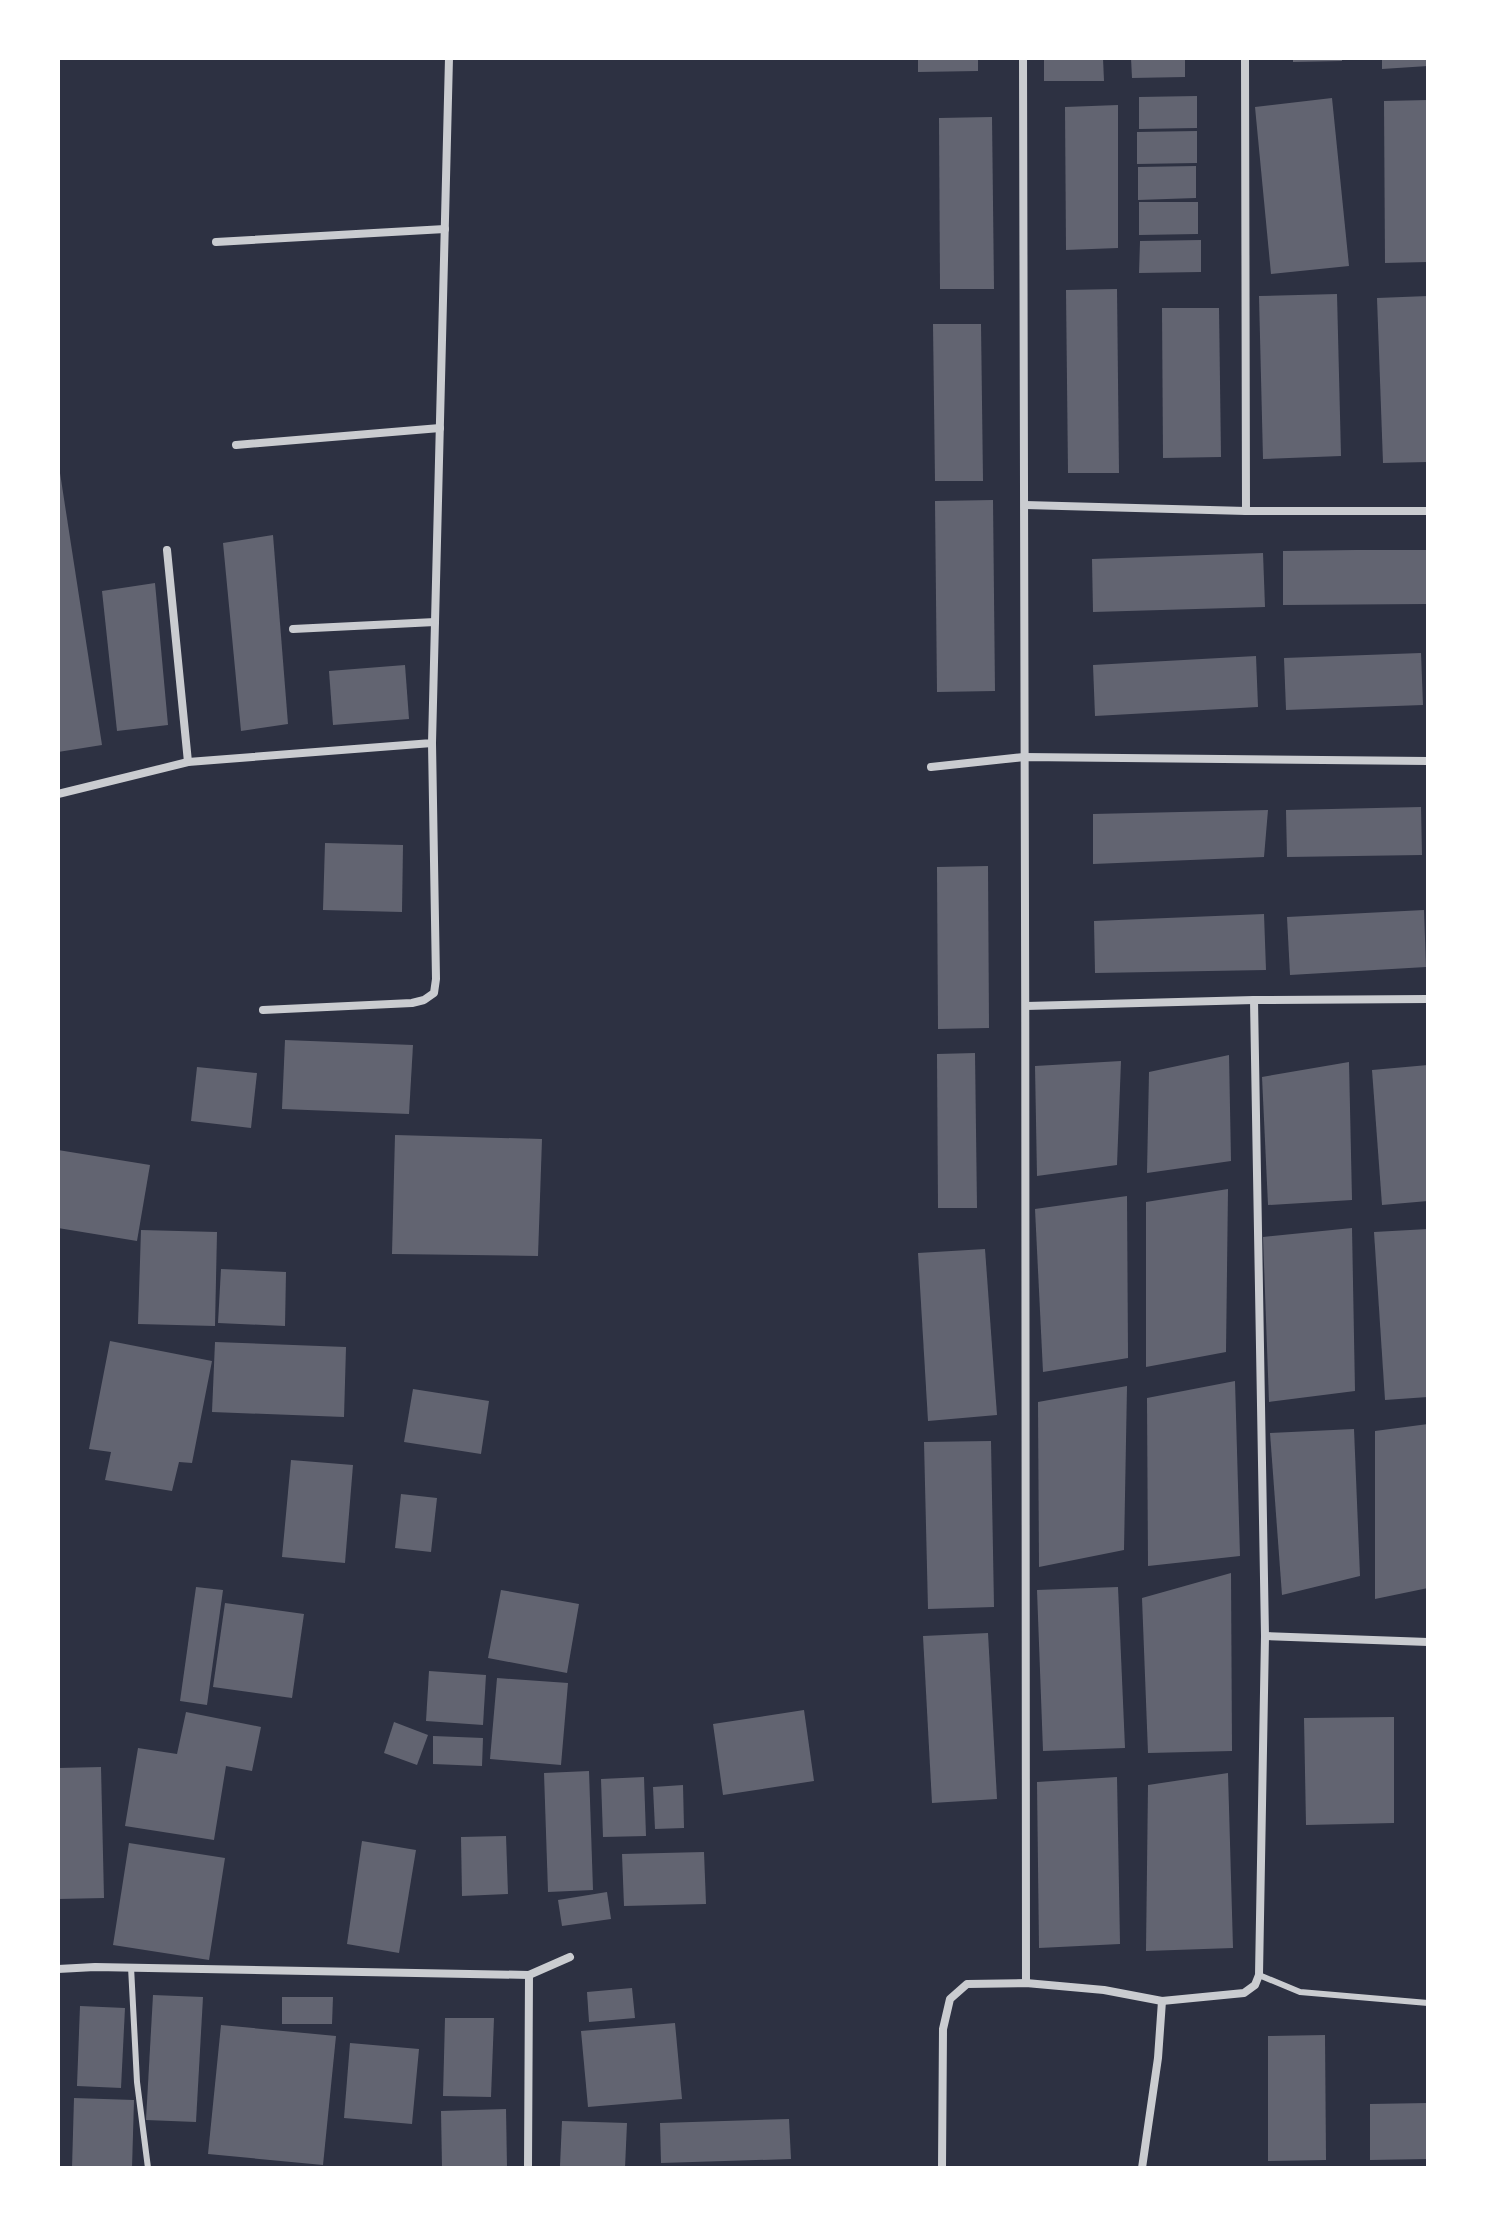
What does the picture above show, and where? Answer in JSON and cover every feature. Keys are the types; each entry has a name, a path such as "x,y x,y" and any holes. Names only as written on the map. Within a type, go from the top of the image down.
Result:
{"street":[{"path":"263,1010 412,1003 434,993 432,743 449,58"},
{"path":"1023,58 1026,1983"},
{"path":"1245,58 1246,511"},
{"path":"216,242 445,229"},
{"path":"236,445 440,428"},
{"path":"1025,505 1246,511 1428,511"},
{"path":"167,550 188,762"},
{"path":"293,629 435,622"},
{"path":"58,794 188,762 432,743"},
{"path":"931,767 1024,757 1428,761"},
{"path":"1026,1006 1428,999"},
{"path":"942,2168 943,2029 950,1999 967,1984 1026,1983 1104,1990 1162,2001 1244,1993 1255,1985 1259,1975 1265,1636 1254,1000"},
{"path":"1265,1636 1428,1642"},
{"path":"58,1969 131,1967 529,1975 570,1957"},
{"path":"528,2168 529,1975"},
{"path":"1142,2168 1158,2058 1162,2001"}],"lane":[{"path":"131,1967 137,2082 148,2168"},
{"path":"1259,1975 1300,1992 1428,2003"}],"building":[{"path":"918,58 978,58 978,71 918,72"},
{"path":"1044,58 1103,58 1104,81 1044,81"},
{"path":"1131,58 1185,58 1185,77 1132,78"},
{"path":"1293,58 1342,58 1342,61 1293,62"},
{"path":"1382,58 1428,58 1428,66 1382,69"},
{"path":"1197,96 1197,128 1139,129 1139,97"},
{"path":"1332,98 1349,266 1271,274 1255,107"},
{"path":"1428,100 1428,262 1385,263 1384,101"},
{"path":"1118,105 1118,248 1066,250 1065,107"},
{"path":"992,117 994,289 940,289 939,118"},
{"path":"1197,131 1197,163 1137,164 1137,132"},
{"path":"1196,166 1196,198 1138,200 1138,167"},
{"path":"1139,202 1198,202 1198,234 1139,235"},
{"path":"1201,240 1201,272 1139,273 1140,241"},
{"path":"1117,289 1119,473 1068,473 1066,290"},
{"path":"1337,294 1341,456 1263,459 1259,296"},
{"path":"1428,296 1428,462 1383,463 1377,298"},
{"path":"1162,308 1219,308 1221,457 1163,458"},
{"path":"933,324 981,324 983,481 935,481"},
{"path":"58,473 102,745 58,752"},
{"path":"993,500 995,691 937,692 935,501"},
{"path":"273,535 288,724 241,731 223,543"},
{"path":"1426,550 1426,604 1283,605 1283,551"},
{"path":"1263,553 1265,607 1093,612 1092,559"},
{"path":"155,583 168,725 117,731 102,591"},
{"path":"1421,653 1423,705 1286,710 1284,658"},
{"path":"1256,656 1258,707 1095,716 1093,665"},
{"path":"405,665 409,719 333,725 329,671"},
{"path":"1421,807 1422,855 1287,857 1286,810"},
{"path":"1268,810 1264,857 1093,864 1093,814"},
{"path":"325,843 403,845 402,912 323,910"},
{"path":"988,866 989,1028 938,1029 937,867"},
{"path":"1424,910 1426,967 1290,975 1287,917"},
{"path":"1264,914 1266,970 1095,973 1094,921"},
{"path":"285,1040 413,1045 409,1114 282,1109"},
{"path":"975,1053 977,1208 938,1208 937,1054"},
{"path":"1229,1055 1231,1161 1147,1173 1149,1072"},
{"path":"1121,1061 1117,1165 1037,1176 1035,1066"},
{"path":"1349,1062 1352,1200 1268,1205 1262,1077"},
{"path":"1428,1065 1428,1201 1382,1205 1372,1070"},
{"path":"197,1067 257,1073 251,1128 191,1121"},
{"path":"395,1135 542,1139 538,1256 392,1254"},
{"path":"58,1150 150,1165 137,1241 58,1228"},
{"path":"1228,1189 1226,1352 1146,1367 1146,1202"},
{"path":"1127,1196 1128,1358 1043,1372 1035,1209"},
{"path":"1352,1228 1355,1391 1269,1402 1263,1237"},
{"path":"1428,1229 1428,1397 1385,1400 1374,1232"},
{"path":"141,1230 217,1232 215,1326 138,1324"},
{"path":"985,1249 997,1415 928,1421 918,1253"},
{"path":"221,1269 286,1272 285,1326 218,1323"},
{"path":"110,1341 212,1361 192,1463 179,1462 172,1491 105,1480 111,1452 89,1449"},
{"path":"215,1342 346,1347 344,1417 212,1412"},
{"path":"1235,1381 1240,1556 1148,1566 1147,1398"},
{"path":"1127,1386 1124,1550 1039,1567 1038,1402"},
{"path":"413,1389 489,1401 481,1454 404,1442"},
{"path":"1428,1424 1428,1588 1375,1599 1375,1431"},
{"path":"1354,1429 1360,1576 1282,1595 1270,1433"},
{"path":"991,1441 994,1607 928,1609 924,1442"},
{"path":"291,1460 353,1465 345,1563 282,1557"},
{"path":"401,1494 437,1498 431,1552 395,1548"},
{"path":"1231,1573 1232,1751 1148,1753 1142,1598"},
{"path":"196,1587 223,1590 207,1705 180,1701"},
{"path":"1118,1587 1125,1748 1043,1751 1037,1590"},
{"path":"501,1590 579,1604 567,1673 488,1658"},
{"path":"225,1603 304,1614 292,1698 213,1687"},
{"path":"988,1633 997,1799 932,1803 923,1636"},
{"path":"429,1671 486,1675 483,1725 426,1721"},
{"path":"497,1678 568,1683 561,1765 490,1759"},
{"path":"804,1710 814,1781 723,1795 713,1724"},
{"path":"186,1712 261,1727 252,1771 226,1766 214,1840 125,1826 138,1748 177,1754"},
{"path":"1394,1717 1394,1823 1306,1825 1304,1718"},
{"path":"394,1722 428,1735 417,1765 384,1753"},
{"path":"433,1736 483,1738 482,1766 433,1764"},
{"path":"101,1767 104,1898 58,1899 58,1768"},
{"path":"589,1771 593,1890 548,1892 544,1773"},
{"path":"1228,1773 1233,1948 1146,1951 1148,1785"},
{"path":"644,1777 646,1836 603,1837 601,1779"},
{"path":"1117,1777 1120,1944 1039,1948 1037,1782"},
{"path":"683,1785 684,1828 655,1829 653,1787"},
{"path":"506,1836 508,1894 462,1896 461,1837"},
{"path":"362,1841 416,1850 399,1953 347,1944"},
{"path":"129,1843 225,1858 209,1960 113,1945"},
{"path":"704,1852 706,1904 624,1906 622,1854"},
{"path":"607,1892 611,1919 562,1926 558,1900"},
{"path":"632,1988 635,2018 589,2022 587,1992"},
{"path":"153,1995 203,1997 196,2122 146,2120"},
{"path":"282,1997 333,1997 332,2024 282,2024"},
{"path":"80,2006 125,2008 121,2088 77,2086"},
{"path":"445,2018 494,2018 491,2097 443,2096"},
{"path":"675,2023 682,2099 588,2107 581,2031"},
{"path":"221,2025 336,2036 323,2165 208,2154"},
{"path":"1325,2035 1326,2160 1268,2161 1268,2036"},
{"path":"350,2043 419,2049 412,2124 344,2118"},
{"path":"74,2098 134,2100 132,2168 72,2168"},
{"path":"1428,2103 1428,2159 1370,2160 1370,2104"},
{"path":"506,2109 507,2168 442,2168 441,2111"},
{"path":"789,2119 791,2159 661,2163 660,2123"},
{"path":"562,2121 627,2123 625,2168 560,2166"}]}
